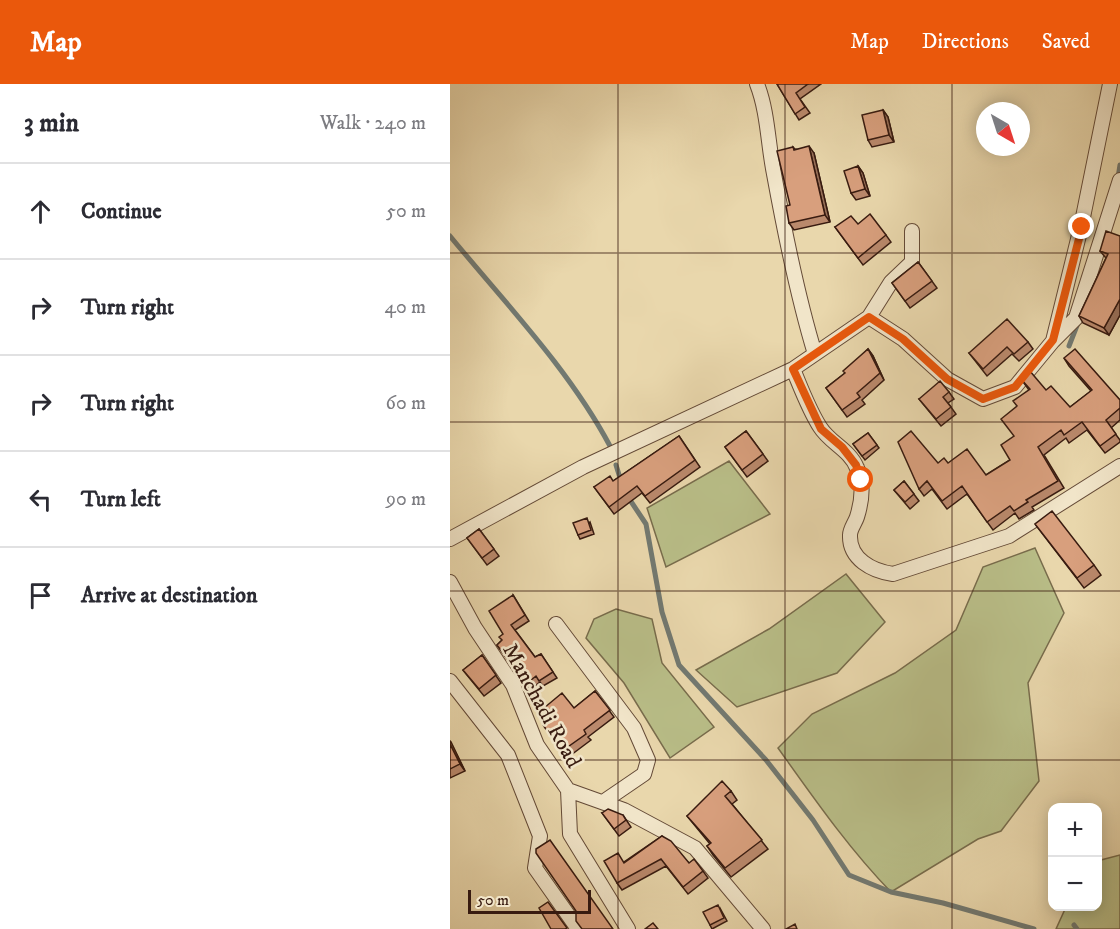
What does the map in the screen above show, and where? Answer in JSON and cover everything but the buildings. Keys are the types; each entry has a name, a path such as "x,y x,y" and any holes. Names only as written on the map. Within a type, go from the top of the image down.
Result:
{"street":[{"path":"757,84 764,101 764,121 789,250 815,354"},
{"path":"869,317 903,339 947,379 983,399 1015,387 1053,340 1082,227 1110,84"},
{"path":"1049,345 1076,318 1120,180"},
{"path":"450,539 583,467 793,369 869,317 891,282 912,262 912,231"},
{"path":"793,369 821,429 842,447 856,465 861,480 861,494 857,517 850,534 852,546 856,556 880,573 893,574 1009,536 1119,468"},
{"name":"Manchadi Road","path":"450,582 475,628 513,685 537,746 568,790 624,810 695,848 763,929"},
{"path":"556,624 634,728 648,760 644,774 603,802"},
{"path":"450,681 508,755 540,836 536,868 578,929"},
{"path":"568,790 570,834 628,929"}],"green space":[{"path":"729,461 770,514 666,567 647,508"},
{"path":"1035,548 1064,613 1028,683 1039,781 1001,831 978,839 891,892 846,840 778,748 812,714 895,673 956,630 983,567"},
{"path":"846,574 885,622 837,673 737,707 696,670 769,629"},
{"path":"616,609 652,619 662,663 714,727 670,758 624,683 586,638 594,619"},
{"path":"1120,855 1120,929 1056,929 1064,911 1102,911 1102,860"}],"waterway":[{"path":"1118,178 1120,165"},
{"path":"450,236 556,363 594,418 610,446"},
{"path":"1069,346 1078,323"},
{"path":"616,465 621,481"},
{"path":"628,497 646,524 662,612 679,665 766,760 813,820 849,875 891,892 943,903 1034,929"},
{"path":"1074,925 1077,929"}],"route":[{"path":"861,480 856,465 842,447 821,429 793,369 869,317 903,339 947,379 983,399 1015,387 1053,340 1082,227"}]}
